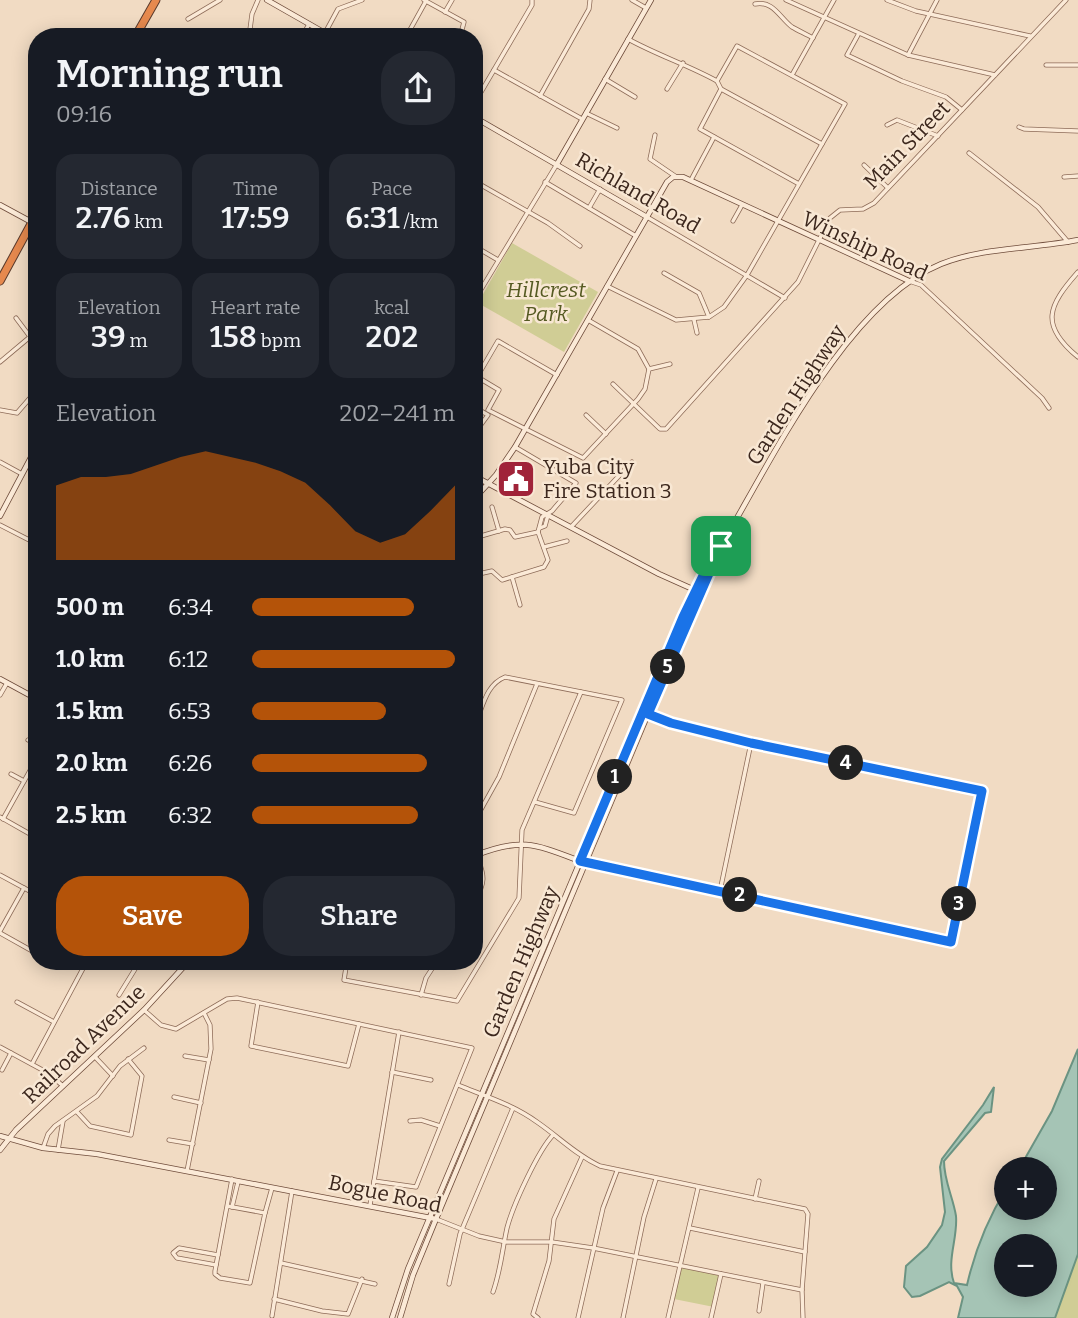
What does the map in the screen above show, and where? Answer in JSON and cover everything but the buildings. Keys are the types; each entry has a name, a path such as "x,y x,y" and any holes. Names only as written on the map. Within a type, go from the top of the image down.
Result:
{"highway":[{"path":"140,28 156,0"},
{"path":"0,281 28,233"}],"main road":[{"path":"267,0 316,28"},
{"path":"557,164 651,0"},
{"name":"Richland Road","path":"483,122 647,216"},
{"path":"483,489 515,447 667,182 675,176"},
{"name":"Winship Road","path":"675,176 691,180 909,281"},
{"path":"0,205 28,220"},
{"name":"Garden Highway","path":"400,1318 413,1275 485,1096 715,551 721,546 794,423 849,338 877,308 909,281 936,267 965,257 1078,240"},
{"path":"0,516 28,463"},
{"path":"483,481 698,591"},
{"path":"0,679 28,694"},
{"path":"483,853 521,843 541,846 583,862"},
{"name":"Railroad Avenue","path":"0,1150 94,1055 144,1010 181,970"},
{"name":"Garden Highway","path":"393,1318 430,1217 485,1096"},
{"name":"Bogue Road","path":"0,1136 43,1148 97,1154 436,1219"}],"street":[{"path":"188,19 220,0"},
{"path":"251,28 258,0"},
{"path":"328,28 338,9 362,0"},
{"path":"445,12 452,0"},
{"path":"483,89 532,5 532,0"},
{"path":"540,96 589,9 590,0"},
{"path":"632,0 646,8"},
{"path":"786,0 858,35 908,55 995,75"},
{"path":"792,75 834,0"},
{"path":"887,0 929,14 1031,37"},
{"path":"908,55 937,0"},
{"name":"Main Street","path":"633,404 660,429 666,429 798,282 835,214 847,209 869,207 1066,0"},
{"path":"411,28 425,1 464,22 462,28"},
{"path":"755,4 762,3 778,11 790,25 813,38"},
{"path":"307,28 309,24"},
{"path":"858,35 847,55 902,81 946,97 962,110"},
{"path":"628,39 718,81 721,89 822,145"},
{"path":"607,286 676,320 709,317 733,297 845,104 737,46 718,81"},
{"path":"667,89 683,63"},
{"path":"1046,65 1078,65"},
{"path":"494,71 582,119"},
{"path":"605,79 635,97"},
{"path":"721,89 699,129 799,184"},
{"path":"586,113 617,128"},
{"path":"887,125 897,120 938,136"},
{"path":"1019,127 1078,131"},
{"path":"655,135 650,159 675,176"},
{"path":"691,180 714,137"},
{"path":"969,153 1038,207 1069,242"},
{"path":"483,286 557,164"},
{"path":"864,165 888,188"},
{"path":"1065,177 1078,176"},
{"path":"545,182 636,236"},
{"path":"483,186 580,246"},
{"path":"589,208 600,189"},
{"path":"733,221 741,205"},
{"name":"Richland Road","path":"647,216 785,298"},
{"path":"483,251 498,260"},
{"path":"1078,272 1056,297 1051,314 1059,339 1078,357"},
{"path":"664,273 699,293 709,317"},
{"name":"Winship Road","path":"909,281 921,285 1042,398 1049,408"},
{"path":"16,318 28,334"},
{"path":"483,381 499,390 488,410 583,458 645,389 649,369 638,349 588,320"},
{"path":"694,320 697,333"},
{"path":"0,362 28,340"},
{"path":"483,364 498,341 557,375"},
{"path":"649,369 670,364"},
{"path":"613,384 633,404"},
{"path":"0,410 17,413 28,400"},
{"path":"586,415 606,434"},
{"path":"483,535 508,529 515,537 539,530 545,526 548,516 576,483 515,447"},
{"path":"0,462 22,474"},
{"path":"571,527 632,462"},
{"path":"492,507 499,531"},
{"path":"0,524 28,539"},
{"path":"483,572 492,570 500,580 546,565 548,560 539,530"},
{"path":"544,547 567,541"},
{"path":"512,577 520,605"},
{"path":"483,703 494,682 505,677 622,700 574,813 534,802"},
{"path":"0,695 7,683"},
{"path":"483,806 499,777 537,683"},
{"path":"483,958 519,898 522,830 580,692"},
{"path":"583,862 951,942 982,791 751,743 671,723 646,712"},
{"path":"720,891 751,743"},
{"path":"11,774 24,781"},
{"path":"28,774 2,818 28,832"},
{"path":"0,875 28,890"},
{"path":"24,888 0,932 28,948"},
{"path":"32,1063 82,970"},
{"path":"119,995 134,970"},
{"path":"346,970 344,980 457,1001 476,970"},
{"path":"421,995 431,970"},
{"path":"144,1010 161,1025 176,1029 227,999 237,998 472,1048 416,1187 374,1181"},
{"path":"17,1002 54,1021"},
{"path":"258,1002 251,1046 348,1066 359,1024"},
{"path":"187,1171 212,1038 204,1013"},
{"path":"370,1205 398,1032"},
{"path":"0,1047 32,1063 63,1086"},
{"path":"43,1148 48,1134 97,1096 128,1059 144,1048"},
{"path":"2,1070 11,1053"},
{"path":"94,1055 113,1076"},
{"path":"185,1056 209,1060"},
{"path":"76,1112 90,1126 131,1136 142,1076 128,1059"},
{"path":"392,1072 431,1080"},
{"path":"458,1085 513,1108 582,1157 617,1171 805,1209 808,1214 802,1290 803,1318"},
{"path":"174,1097 201,1102"},
{"path":"449,1284 462,1229 513,1108"},
{"path":"410,1121 421,1120 440,1126"},
{"path":"58,1150 63,1121"},
{"path":"493,1292 503,1265 508,1227 543,1146 553,1135"},
{"path":"169,1140 193,1144"},
{"path":"538,1318 533,1314 550,1261 554,1219 582,1157"},
{"path":"578,1318 603,1208 617,1171"},
{"path":"623,1318 656,1179"},
{"path":"235,1180 216,1265 217,1277 250,1283 272,1187"},
{"path":"755,1199 759,1181"},
{"path":"668,1318 698,1188"},
{"path":"272,1316 292,1191"},
{"path":"229,1206 265,1213"},
{"name":"Bogue Road","path":"436,1219 506,1242 552,1242 593,1248 802,1290"},
{"path":"690,1227 805,1252"},
{"path":"216,1265 177,1258 173,1253 179,1248 218,1255"},
{"path":"281,1263 375,1283"},
{"path":"711,1318 721,1274"},
{"path":"274,1299 348,1314 362,1279"},
{"path":"759,1311 763,1283"}],"green space":[{"name":"Hillcrest Park","path":"512,243 598,292 564,352 483,306 483,294"},
{"path":"1078,1241 1078,1318 1048,1318"},
{"path":"682,1266 721,1274 714,1307 674,1299"}],"shaded area":[{"path":"1078,1049 1078,1254 1055,1318 958,1318 963,1297 957,1286 949,1282 912,1297 904,1287 906,1266 927,1247 942,1225 945,1212 940,1167 942,1159 994,1087 991,1112 985,1113 944,1161 956,1216 951,1266 954,1283 967,1285 982,1236 994,1210 994,1220 1057,1220 1057,1157 1026,1157 1052,1111"}],"place":[{"name":"Yuba City Fire Station 3","path":"516,479"}],"route":[{"path":"721,546 648,714 671,723 751,743 982,791 951,942 580,861 695,590 715,551 721,546"}]}
